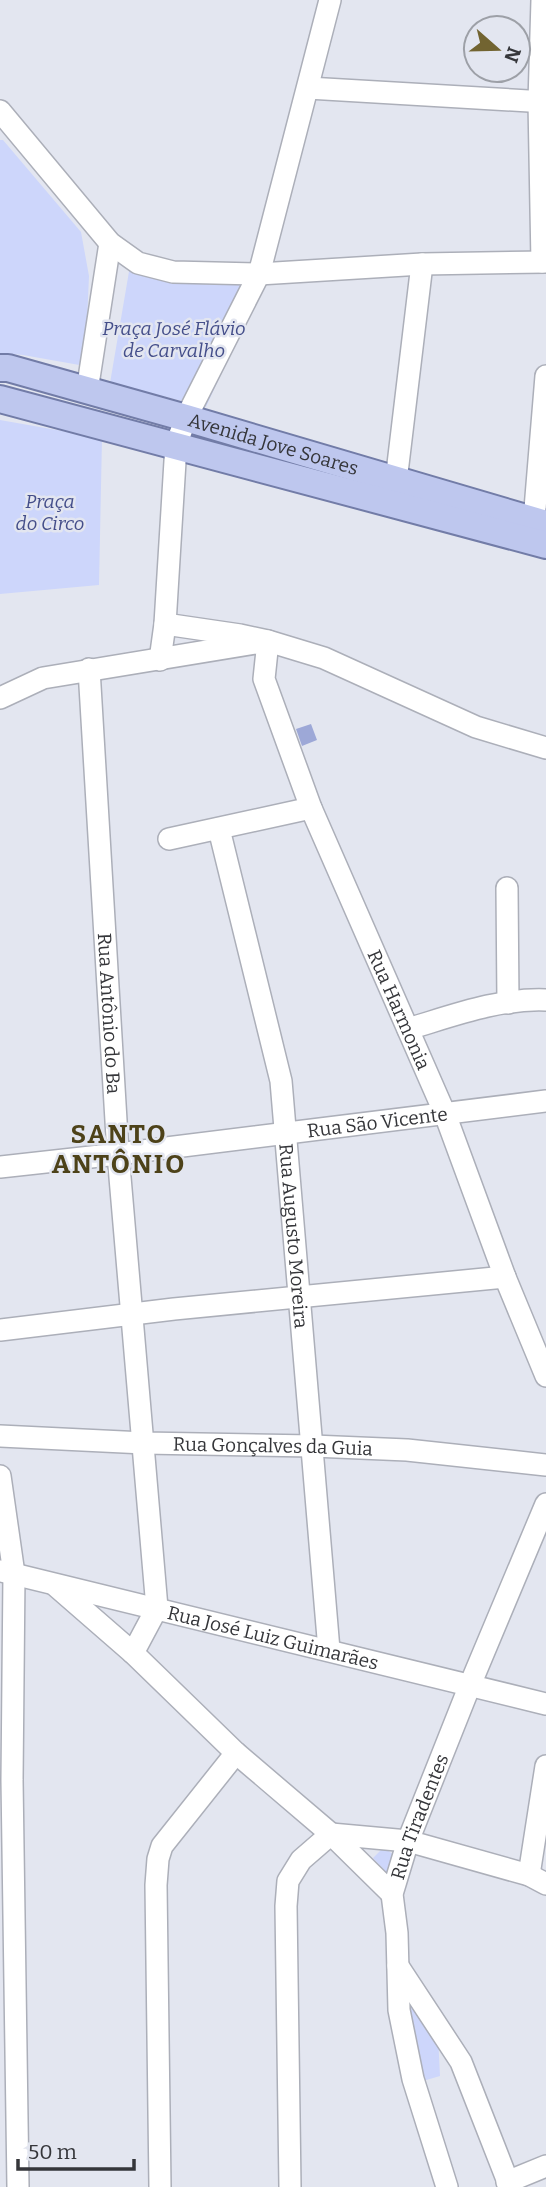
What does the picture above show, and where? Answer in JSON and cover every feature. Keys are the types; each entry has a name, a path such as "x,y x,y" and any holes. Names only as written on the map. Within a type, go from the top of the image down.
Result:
{"main road":[{"name":"Avenida Jove Soares","path":"0,368 186,418 540,523"},
{"name":"Avenida Jove Soares","path":"0,399 546,545"}],"street":[{"path":"160,660 165,624 176,445 186,418 259,274 330,0"},
{"path":"3,119 110,243 138,262 173,272 259,274 422,264 544,262 542,0"},
{"path":"309,88 543,102"},
{"path":"86,391 110,243"},
{"path":"396,481 422,264"},
{"path":"540,523 546,376"},
{"path":"165,624 268,641 324,659 475,727 546,748"},
{"path":"0,698 43,678 268,641"},
{"name":"Rua Harmonia","path":"268,641 264,679 311,808 445,1114 505,1277 546,1376"},
{"name":"Rua Antônio do Ba","path":"89,669 118,1154 157,1608"},
{"path":"169,839 311,808"},
{"name":"Rua Augusto Moreira","path":"219,829 281,1081 329,1650"},
{"path":"507,888 508,1003"},
{"path":"408,1029 483,1007 546,1000"},
{"name":"Rua São Vicente","path":"0,1167 546,1101"},
{"path":"0,1330 300,1296 505,1277"},
{"name":"Rua Gonçalves da Guia","path":"0,1436 407,1450 546,1465"},
{"path":"0,1476 7,1572 9,2130 18,2187"},
{"name":"Rua Tiradentes","path":"447,2187 413,2079 399,2010 396,1912 392,1894 408,1841 546,1504"},
{"name":"Rua José Luiz Guimarães","path":"7,1572 546,1704"},
{"path":"52,1582 133,1653 236,1753 331,1834 392,1894"},
{"path":"133,1653 157,1608"},
{"path":"160,2187 156,1885 158,1859 162,1846 236,1753"},
{"path":"290,2187 286,1906 288,1881 301,1860 331,1834 408,1841 542,1882 546,1766"},
{"path":"397,1964 461,2062 508,2184 546,2166"}],"green space":[{"path":"0,140 3,140 81,232 89,276 85,366 0,353"},
{"name":"Praça José Flávio de Carvalho","path":"132,254 168,279 187,283 264,280 206,407 110,383"},
{"name":"Praça do Circo","path":"0,420 102,438 99,585 0,594"},
{"path":"384,1847 397,1858 392,1878 373,1858"},
{"path":"399,1988 438,2036 440,2076 416,2083"}],"building":[{"path":"311,724 317,740 302,746 296,729"}],"district":[{"name":"SANTO ANTÔNIO","path":"119,1149"}]}
